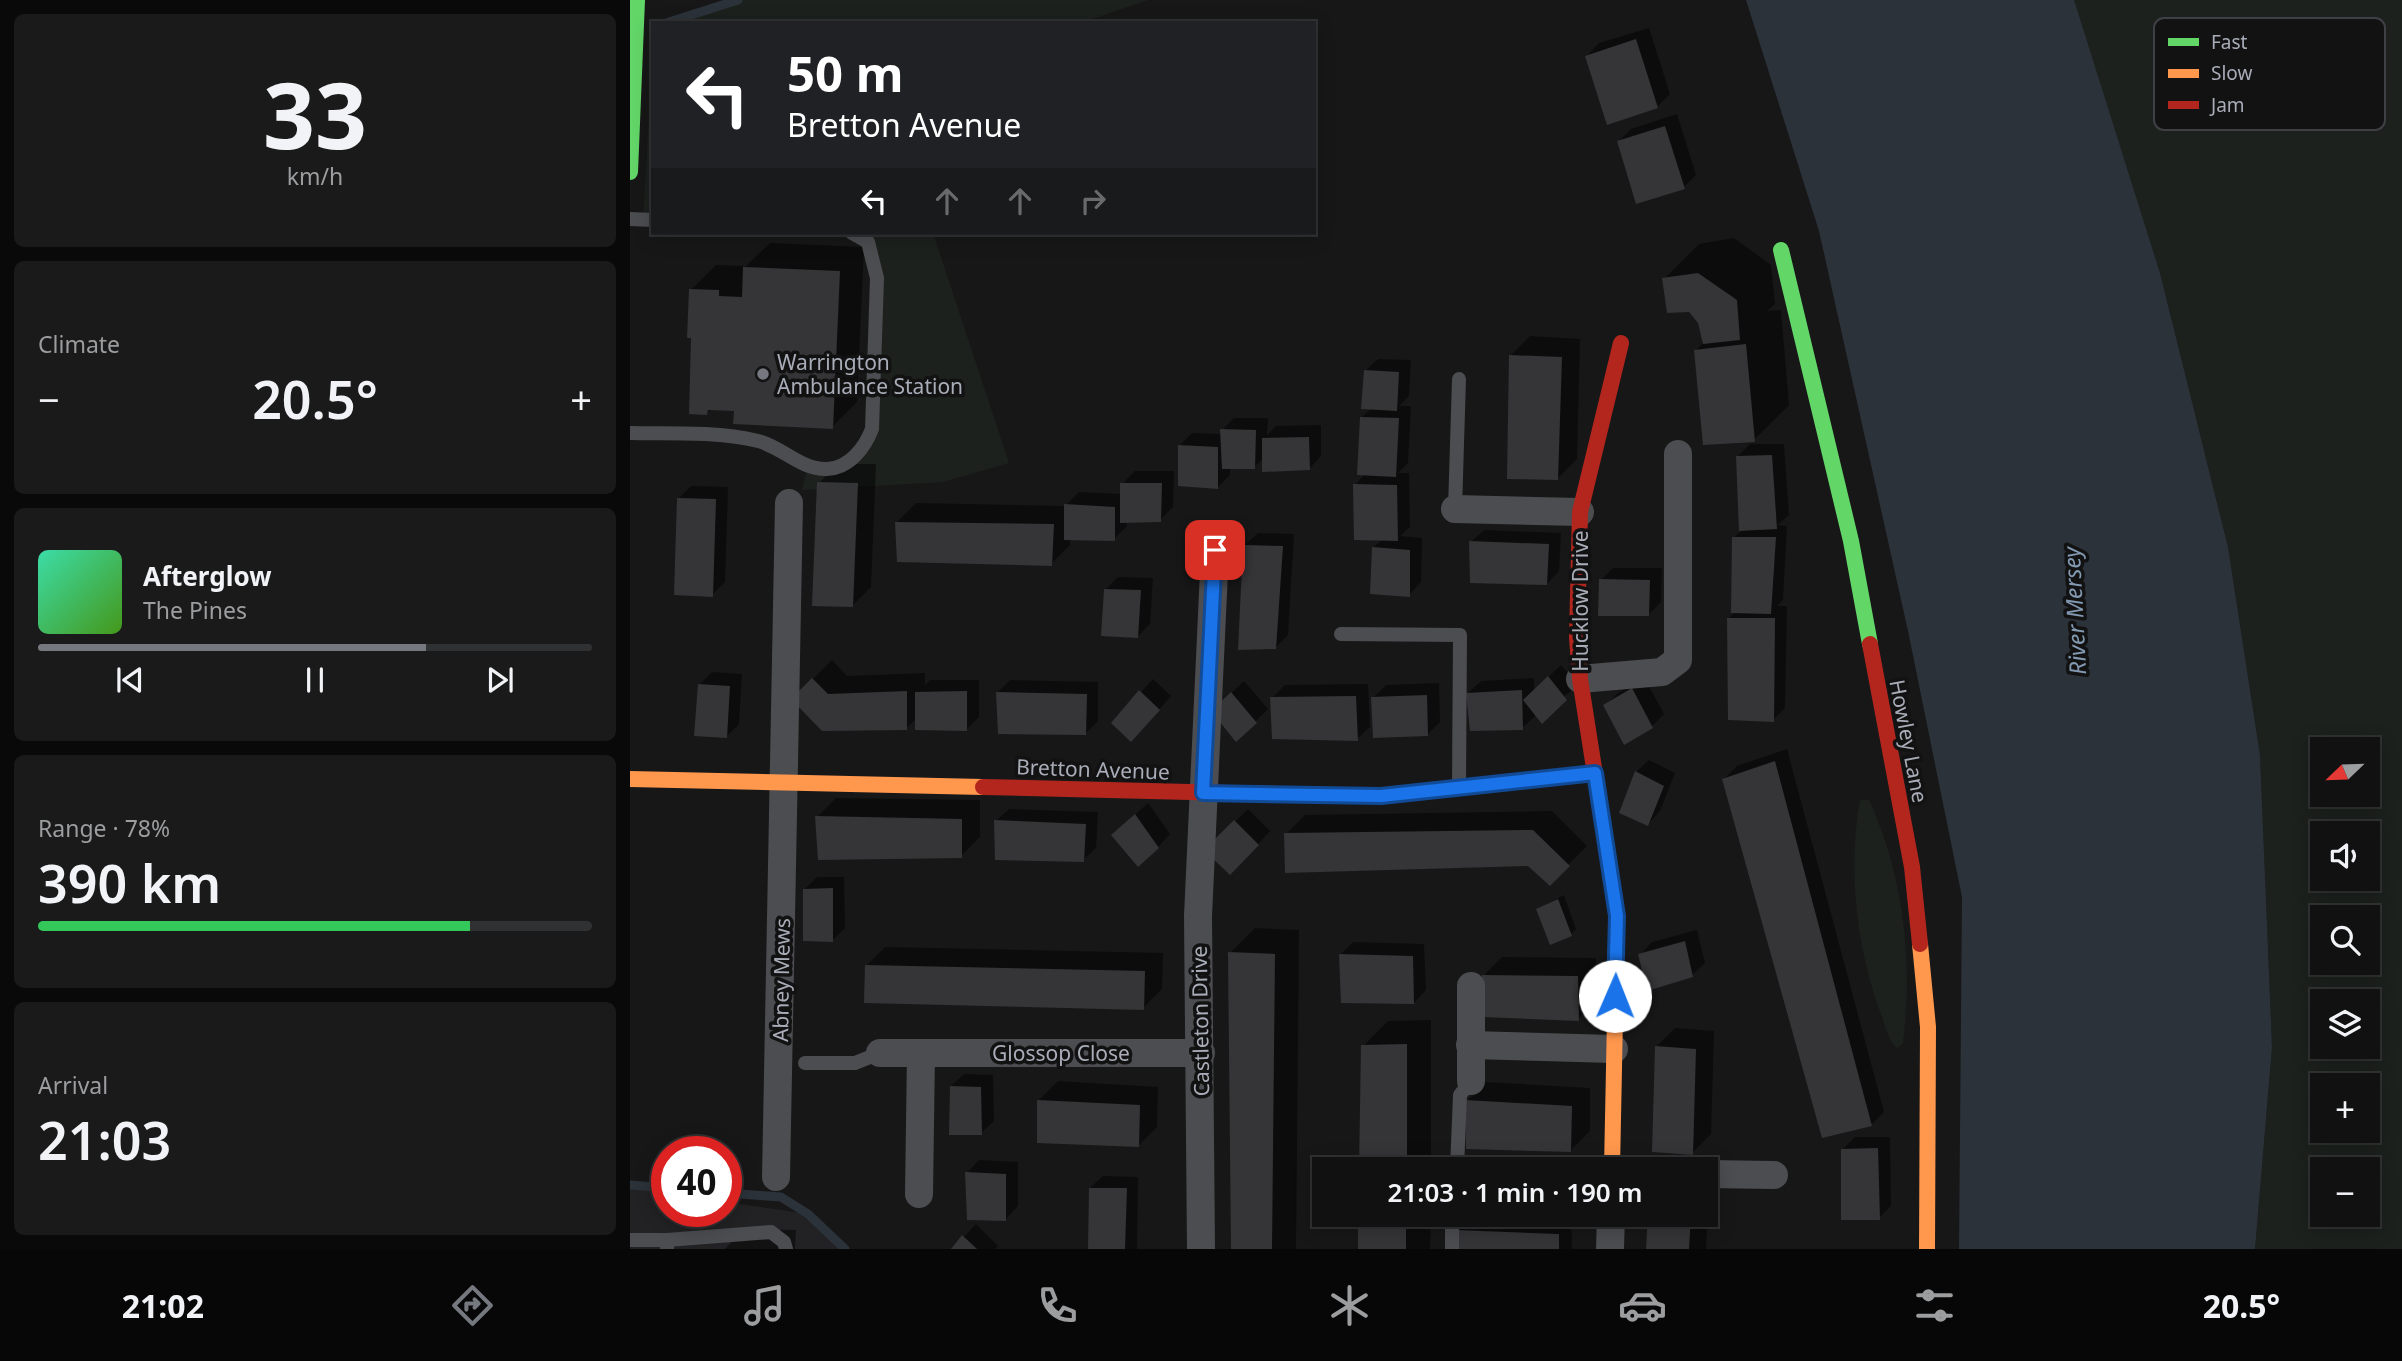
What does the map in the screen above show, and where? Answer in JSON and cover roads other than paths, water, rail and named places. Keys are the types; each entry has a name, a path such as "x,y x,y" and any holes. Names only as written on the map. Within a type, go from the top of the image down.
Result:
{"street":[{"path":"630,172 637,0"},
{"name":"Howley Lane","path":"1781,250 1851,541 1912,867 1928,1027 1927,1249"},
{"name":"Hucklow Drive","path":"1612,1157 1617,916 1580,679 1577,637 1580,512 1621,344"},
{"path":"1580,679 1662,672 1678,660 1678,454"},
{"name":"Abney Mews","path":"776,1177 786,784 785,622 789,503"},
{"name":"Hucklow Drive","path":"1455,509 1580,512"},
{"name":"Castleton Drive","path":"1201,1249 1198,916 1215,550"},
{"name":"Bretton Avenue","path":"630,779 1381,796 1459,790 1595,773"},
{"path":"1471,986 1471,1081"},
{"path":"1470,1045 1614,1049"},
{"name":"Glossop Close","path":"880,1053 1201,1053"},
{"path":"919,1194 921,1053"},
{"path":"1718,1174 1774,1175"},
{"path":"1610,1249 1611,1227"}],"lane":[{"path":"630,219 651,220"},
{"path":"630,433 721,436 754,440 817,468 830,469 865,448 872,429 877,278 868,243 855,235"},
{"path":"1455,509 1459,379"},
{"path":"1341,634 1460,635 1459,790"},
{"path":"805,1063 855,1063 880,1053"},
{"path":"1457,1157 1460,1095 1471,1081"},
{"path":"1452,1227 1452,1249"},
{"path":"630,1240 667,1245 771,1232 784,1242 786,1249"}],"water":[{"name":"River Mersey","path":"1746,0 2074,0 2160,273 2228,547 2260,755 2272,1047 2255,1249 1959,1249 1962,897 1908,631 1819,231"}],"waterway":[{"path":"672,21 738,0"},
{"path":"630,1185 651,1187"},
{"path":"742,1194 781,1197 808,1214 845,1249"}],"place":[{"name":"Warrington Ambulance Station","path":"763,374"}]}
